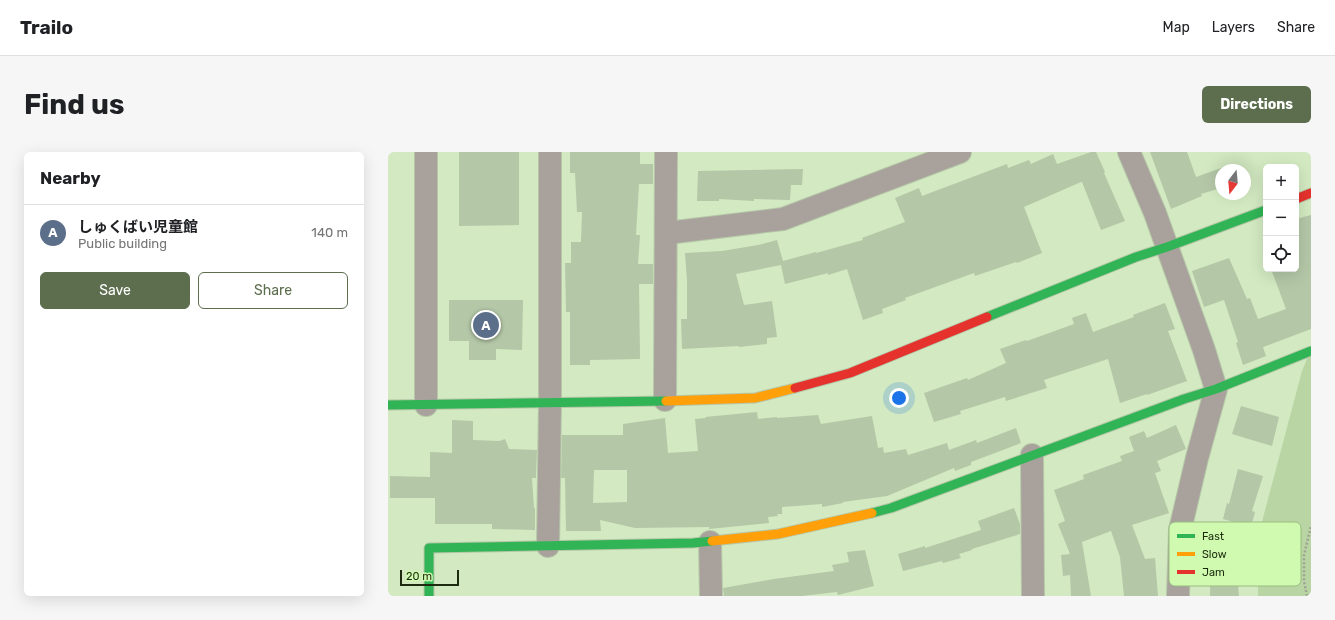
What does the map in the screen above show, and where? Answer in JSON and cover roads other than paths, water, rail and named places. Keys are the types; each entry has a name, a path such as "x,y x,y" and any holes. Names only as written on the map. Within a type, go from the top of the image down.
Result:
{"street":[{"path":"426,152 426,405"},
{"path":"548,546 550,402 550,152"},
{"path":"665,400 667,233 666,152"},
{"path":"667,233 783,219 960,152"},
{"path":"1129,152 1155,213 1204,350 1216,389 1182,522"},
{"path":"1299,198 1311,193"},
{"path":"388,405 719,400 755,398 850,373 1129,260 1263,211"},
{"path":"429,596 429,548 710,542 778,534 844,520 891,508 1184,399 1216,389 1311,351"},
{"path":"1032,455 1033,596"},
{"path":"710,542 711,596"},
{"path":"1178,586 1178,596"}],"place":[{"name":"しゅくばい児童館","path":"486,325"}]}
